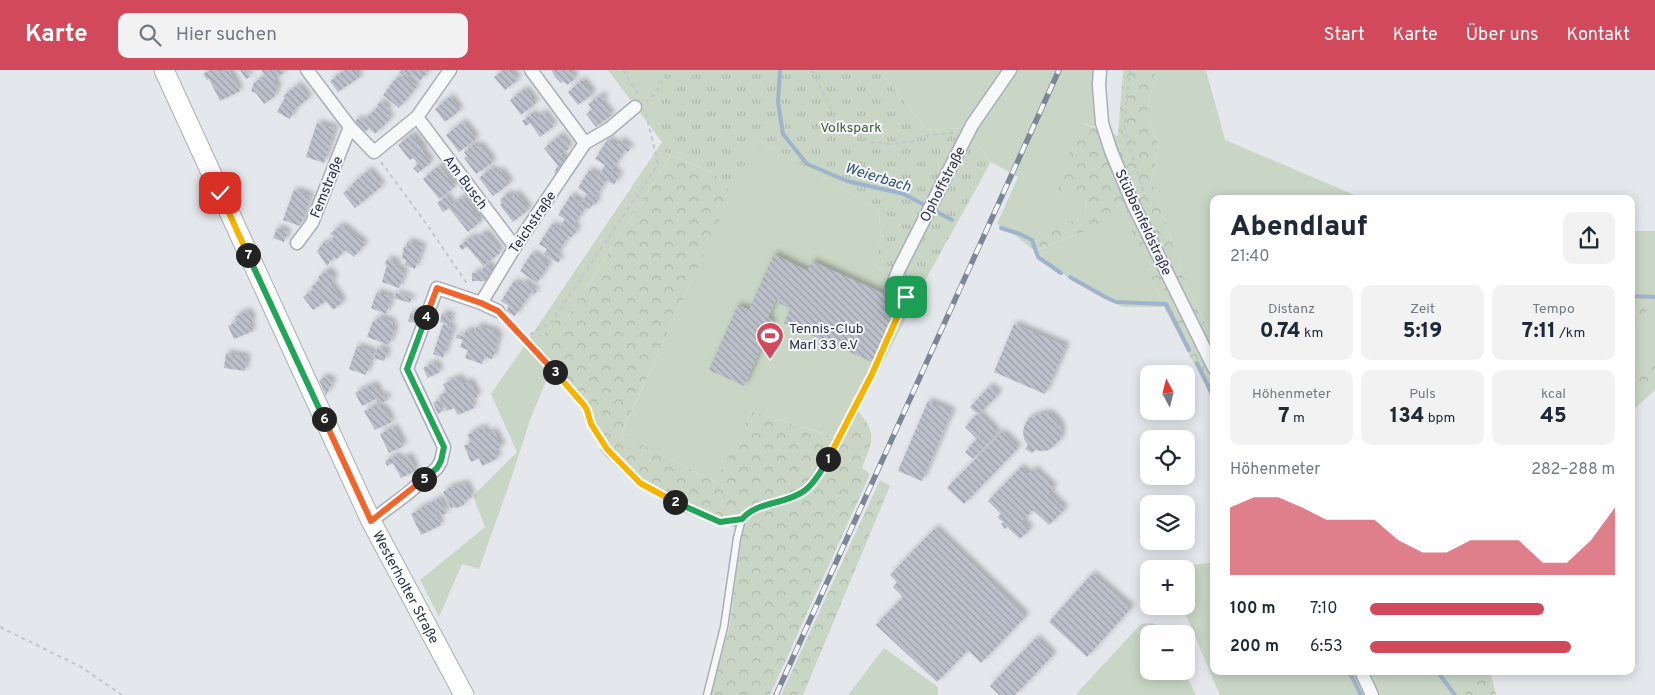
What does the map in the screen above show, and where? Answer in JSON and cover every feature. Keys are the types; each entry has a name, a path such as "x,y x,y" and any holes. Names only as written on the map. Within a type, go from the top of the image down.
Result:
{"main road":[{"name":"Westerholter Straße","path":"164,70 371,521 464,695"}],"street":[{"path":"307,70 350,127 374,152 418,117 450,70"},
{"path":"530,70 585,143"},
{"name":"Ophoffstraße","path":"906,297 891,288 968,132 1010,70"},
{"name":"Stübbenfeldstraße","path":"1100,70 1099,86 1102,122 1110,151 1133,204 1210,360"},
{"name":"Teichstraße","path":"481,303 514,247 585,143 609,129 639,105"},
{"name":"Am Busch","path":"418,117 514,247"},
{"name":"Femstraße","path":"297,243 312,223 350,127"},
{"path":"371,521 407,494 437,468 441,461 444,447 407,369 437,288 498,311"},
{"path":"1363,675 1372,695"}],"lane":[{"path":"707,695 724,627 737,538 742,519 759,508 804,491 822,470 872,374 906,297"}],"path":[{"path":"525,341 530,334 551,323 658,164 639,105 623,70"},
{"path":"639,105 654,94 668,70"},
{"path":"812,70 836,119 870,142 890,144 909,142 930,135 968,132"},
{"path":"1130,70 1125,131 1145,197 1133,204"},
{"path":"374,152 481,303"},
{"path":"498,311 584,405 591,424 607,449 640,483 678,504 720,522 742,519"},
{"path":"0,627 81,667 122,695"}],"green space":[{"path":"608,70 666,70 667,74 655,94 665,152 671,155 567,318 556,320 544,334 531,336 662,142"},
{"name":"Volkspark","path":"666,70 879,70 927,130 964,128 991,162 922,286 874,266 881,239 879,210 756,139 732,193 715,174 665,152 655,110 655,94 667,74"},
{"path":"879,70 1094,70 1092,89 1095,127 1081,123 1056,194 1085,196 1086,214 1036,241 1038,250 1125,214 1164,307 1123,307 1106,299 1072,281 1011,232 997,224 1018,177 991,162 964,128 927,130"},
{"path":"1123,70 1156,70 1147,113 1159,146 1151,179 1187,286 1210,333 1210,394 1164,307 1125,215 1037,250 1036,241 1086,213 1085,197 1056,194 1080,123 1118,136"},
{"path":"1156,70 1206,70 1225,140 1355,195 1210,195 1210,333 1187,286 1151,179 1159,146 1147,113"},
{"name":"Tennis-Club Marl 33 e.V","path":"756,139 879,210 881,239 874,266 922,286 844,440 751,411 717,482 621,435"},
{"path":"671,155 715,174 732,193 621,434 716,482 751,411 843,440 858,412 865,419 871,433 870,445 862,468 870,474 770,695 705,695 729,629 744,529 713,522 676,510 635,484 601,452 593,412 525,345 531,336 544,334 556,320 567,318"},
{"path":"1635,231 1655,231 1655,390 1635,408"},
{"path":"1635,284 1644,297 1647,312 1635,331"},
{"path":"525,345 551,369 530,420 479,569 462,564 439,617 420,580 485,527 473,496 517,452 491,394"},
{"path":"1635,354 1636,375 1655,358 1655,383 1635,400"},
{"path":"880,480 890,486 803,695 781,695"},
{"path":"1210,563 1210,672 1195,636 1195,625 1190,625 1186,615 1195,615 1195,565"},
{"path":"1152,623 1157,625 1140,625"},
{"path":"1140,625 1140,680 1188,680 1196,695 1078,695 1077,693"},
{"path":"884,648 938,687 938,695 848,695"},
{"path":"1211,675 1349,675 1359,695 1220,695"},
{"path":"1349,675 1373,675 1382,695 1359,695"},
{"path":"1373,675 1491,675 1496,695 1382,695"},
{"path":"1466,675 1491,675 1496,695 1465,695 1472,680"}],"building":[{"path":"210,70 217,70 219,73 229,70 240,91 220,101 209,79 207,80 203,74"},
{"path":"240,70 247,70 250,77 246,79"},
{"path":"261,70 283,70 285,72 273,80 278,86 274,97 264,104 256,93 251,91 254,83 265,75"},
{"path":"345,70 355,70 360,77 338,92 330,81"},
{"path":"401,70 429,70 420,81 411,74 407,78 417,86 399,108 383,95 398,77 401,80 404,76 399,72"},
{"path":"503,70 511,70 518,80 505,90 494,77"},
{"path":"551,70 572,70 575,79 567,85 563,81 561,83"},
{"path":"582,80 593,94 578,105 568,92"},
{"path":"298,85 309,98 295,109 290,119 277,112 285,98 283,96"},
{"path":"525,89 536,103 521,115 510,100"},
{"path":"602,95 605,99 601,103 612,115 596,127 586,114 592,109 588,104"},
{"path":"450,97 460,110 445,122 435,109"},
{"path":"381,101 389,109 385,112 391,118 375,134 369,128 364,133 354,123 358,118 362,122 379,106 377,105"},
{"path":"543,112 554,126 540,137 530,123 526,126 522,121 533,113 537,118"},
{"path":"463,122 476,139 459,152 446,135"},
{"path":"317,123 335,128 324,163 306,157"},
{"path":"412,134 424,149 422,151 431,162 418,173 413,168 418,164 413,158 410,160 398,145"},
{"path":"561,135 570,148 560,155 568,161 559,175 554,172 558,166 544,148"},
{"path":"608,139 617,145 620,140 631,148 628,152 625,150 612,170 620,174 614,185 606,180 595,199 598,201 590,209 586,207 573,225 578,229 572,237 569,236 556,255 561,259 558,263 544,254 547,249 539,244 552,224 559,229 565,219 558,215 571,195 581,203 587,194 578,188 589,170 599,176 605,165 595,159"},
{"path":"474,144 477,147 480,145 493,162 476,174 464,158 467,156 464,152"},
{"path":"439,166 455,187 439,199 423,179"},
{"path":"492,168 496,173 500,170 510,183 493,196 479,178"},
{"path":"369,170 382,186 355,208 343,193"},
{"path":"294,190 311,196 300,226 283,220"},
{"path":"508,193 511,197 516,193 529,209 513,222 500,205 502,203 500,200"},
{"path":"446,196 452,205 462,197 481,221 468,232 449,208 443,212 437,203"},
{"path":"341,225 365,244 354,257 345,250 337,259 334,257 327,266 317,251 324,242 327,244 334,237 330,234"},
{"path":"277,228 288,232 284,242 273,238"},
{"path":"485,232 501,252 483,266 467,246 462,250 459,246 472,236 475,240"},
{"path":"408,241 423,247 415,269 405,265 406,260 402,258 404,246 406,247"},
{"path":"532,253 549,264 537,283 520,271"},
{"path":"774,254 808,271 812,261 900,301 872,362 784,323 790,309 779,303 780,301 776,299 768,318 773,321 744,386 709,370 738,305 749,310"},
{"path":"387,259 397,262 395,267 405,271 399,288 382,282"},
{"path":"486,264 495,271 489,279 486,281 472,281 472,273 480,273"},
{"path":"328,270 335,279 330,283 343,302 333,310 326,301 313,310 303,297 313,290 311,287 320,280 318,277"},
{"path":"514,281 520,286 523,281 537,291 534,295 531,292 515,316 506,311 509,306 501,301"},
{"path":"377,292 392,297 386,314 371,308"},
{"path":"396,293 412,298 410,303 394,298"},
{"path":"248,311 253,321 249,323 253,331 234,339 228,326 237,322 234,317"},
{"path":"411,312 417,314 414,323 408,321"},
{"path":"442,313 452,316 449,325 440,322"},
{"path":"378,317 393,322 392,327 395,329 389,345 367,337 373,321 376,322"},
{"path":"443,324 453,328 443,358 433,354"},
{"path":"1014,324 1066,346 1045,394 994,372"},
{"path":"477,326 494,331 499,336 493,358 485,356 482,364 465,358 468,350 460,347 463,340 456,338 457,334 464,337 466,330 474,333"},
{"path":"357,346 374,352 366,375 349,369"},
{"path":"378,347 388,351 384,361 374,358"},
{"path":"226,353 247,357 245,371 224,368"},
{"path":"435,362 440,372 428,378 423,368"},
{"path":"325,377 333,381 326,396 319,380"},
{"path":"459,377 463,384 470,381 478,397 470,400 474,408 458,415 454,408 447,411 439,395 447,392 443,384"},
{"path":"374,384 381,397 386,395 388,400 378,404 376,399 362,406 355,393"},
{"path":"990,386 999,394 980,413 975,412 970,407"},
{"path":"439,400 444,410 438,414 433,403"},
{"path":"928,401 952,411 922,481 898,471"},
{"path":"379,404 381,409 384,408 392,422 375,430 364,411"},
{"path":"978,413 998,433 973,459 965,452 977,439 965,427"},
{"path":"1043,413 1050,414 1060,425 1062,432 1060,440 1049,450 1035,450 1032,453 1025,449 1028,445 1024,439 1023,431 1029,418"},
{"path":"394,427 404,446 389,453 380,434"},
{"path":"483,427 487,434 494,431 502,447 495,450 498,458 482,466 479,458 471,462 464,446 471,442 467,435"},
{"path":"1002,432 1018,448 964,504 947,488"},
{"path":"397,455 400,460 409,456 416,471 401,478 393,463 387,466 385,461"},
{"path":"1021,467 1028,474 1034,469 1054,488 1049,493 1065,509 1049,525 1033,510 1022,521 1030,529 1020,539 1007,527 1005,529 1001,524 1003,522 997,517 1001,514 988,501"},
{"path":"465,483 472,497 464,501 464,505 451,508 443,492 453,486"},
{"path":"440,498 447,513 442,515 439,510 435,512 441,525 421,535 411,514"},
{"path":"935,528 1026,616 981,663 968,650 937,682 876,625 903,597 893,587 897,582 890,575"},
{"path":"1092,574 1131,608 1087,657 1049,622"},
{"path":"1036,638 1053,655 1015,695 999,695 990,686"}],"waterway":[{"name":"Weierbach","path":"780,70 778,102 783,134 807,164 847,181 904,194 952,220"},
{"name":"Weierbach","path":"1001,228 1032,240 1038,257 1061,273"},
{"name":"Weierbach","path":"1070,277 1116,302 1166,304 1189,350"},
{"name":"Weierbach","path":"1635,296 1655,297"},
{"name":"Weierbach","path":"1197,363 1210,390"},
{"path":"1351,675 1361,695"},
{"path":"1440,675 1455,695"}],"railway":[{"path":"776,695 1059,70"}],"place":[{"name":"Tennis-Club Marl 33 e.V","path":"770,360"}],"route":[{"path":"220,193 371,521 407,494 437,468 441,461 444,447 407,369 437,288 498,311 584,405 591,424 607,449 640,483 678,504 720,522 742,519 759,508 804,491 822,470 872,374 906,297"}]}
